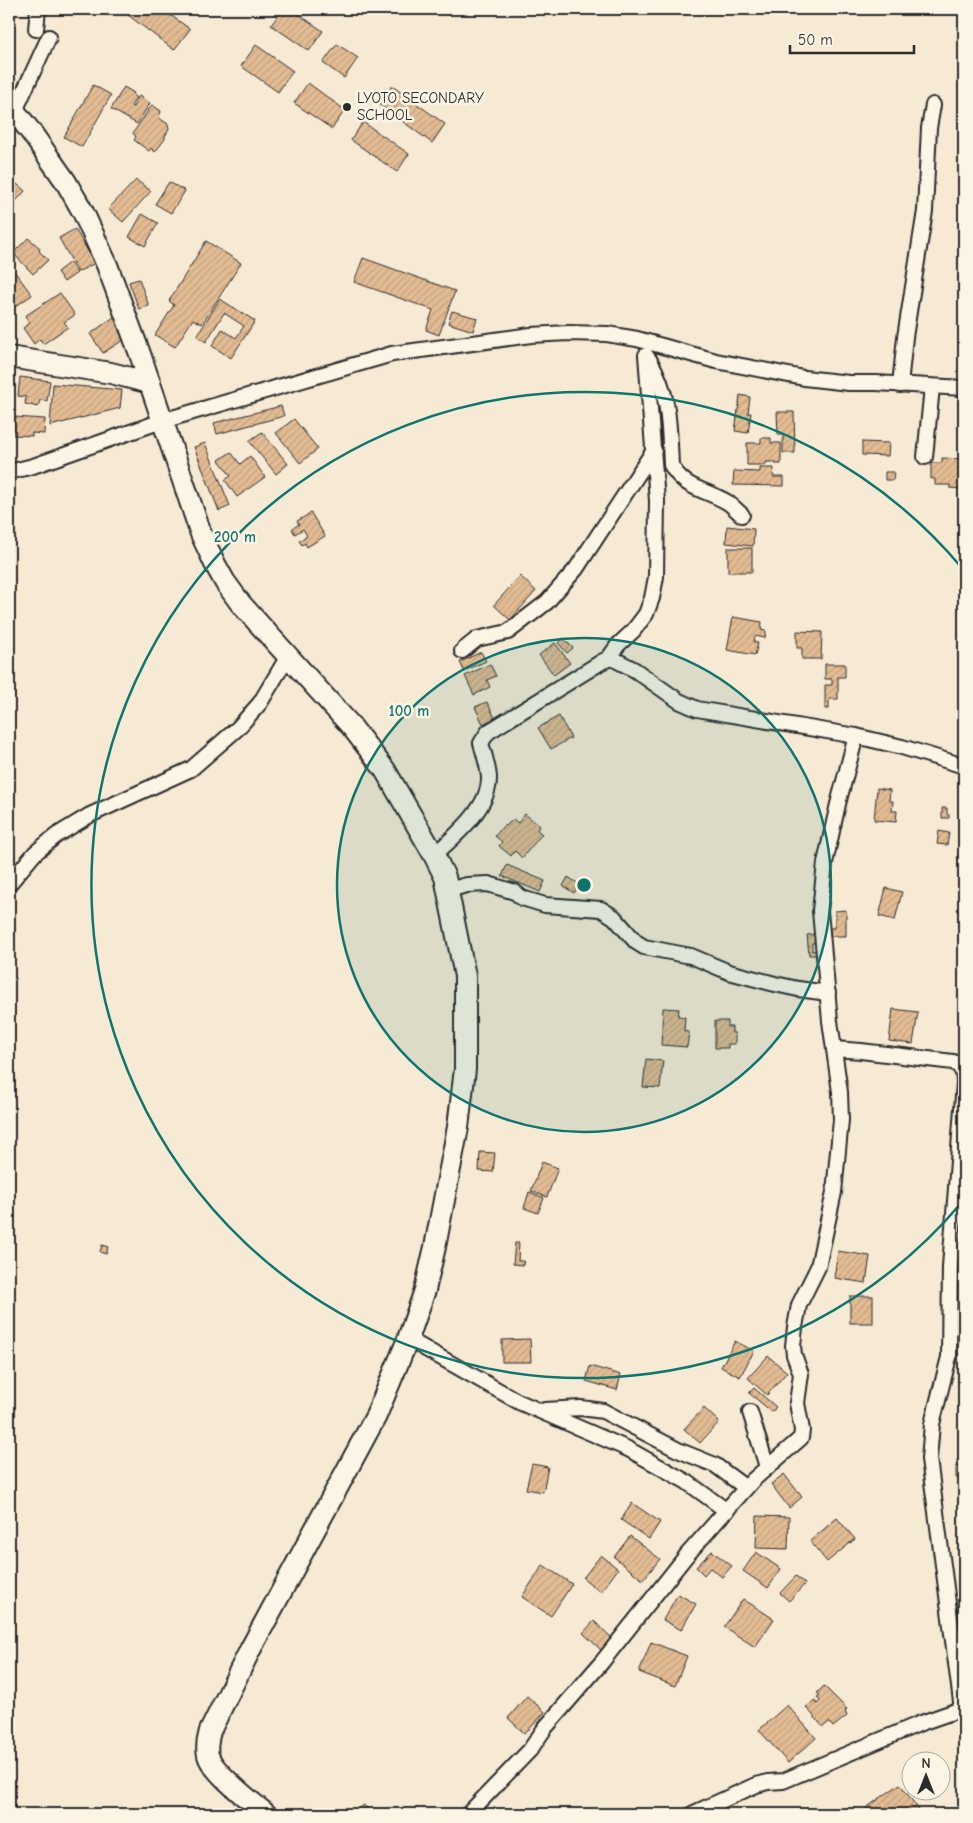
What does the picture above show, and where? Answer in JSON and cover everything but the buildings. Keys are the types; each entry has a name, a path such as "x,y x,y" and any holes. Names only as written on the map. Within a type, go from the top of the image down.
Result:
{"street":[{"path":"36,29 38,9"},
{"path":"49,37 12,107 48,156 83,212 107,265 150,383 201,534 225,582 241,604 352,726 385,770 434,855 444,877 465,976 465,1069 458,1127 425,1290 408,1340 376,1416 264,1624 210,1731 207,1746 208,1756 216,1769 266,1814"},
{"path":"900,385 905,337 925,211 929,128 933,105"},
{"path":"9,472 33,466 162,421 392,354 496,340 568,333 607,334 637,339 716,361 804,378 849,383 964,388"},
{"path":"637,339 640,348 646,355 660,381 668,407 671,465 675,473 685,483 728,503 742,515"},
{"path":"434,855 466,825 482,802 489,779 481,743 488,732 608,659 646,614 652,598 658,552 654,450 646,355"},
{"path":"9,357 111,373 150,383"},
{"path":"925,457 932,387"},
{"path":"462,651 477,639 508,632 546,602 580,563 654,450"},
{"path":"9,884 35,853 57,835 90,815 191,769 238,728 260,703 288,656"},
{"path":"608,659 616,659 679,701 696,709 856,736 902,747 964,766"},
{"path":"468,1814 530,1750 545,1728 602,1662 686,1556 746,1488 767,1467 798,1443 802,1434 798,1403 801,1374 794,1355 793,1346 799,1305 818,1267 834,1192 841,1108 820,911 822,880 838,804 856,736"},
{"path":"448,890 467,885 488,884 514,892 522,898 545,906 601,909 614,917 636,942 644,947 691,956 729,972 776,984 828,993"},
{"path":"692,1814 756,1785 783,1781 921,1723 963,1709 929,1459 932,1424 949,1358 951,1258 964,1082 962,1070 958,1064 953,1062 834,1049"},
{"path":"408,1340 512,1398 636,1453 687,1482 727,1510"},
{"path":"542,1411 581,1408 603,1412 678,1450 715,1465 746,1488"},
{"path":"750,1412 767,1467"}],"place":[{"name":"LYOTO SECONDARY SCHOOL","path":"347,107"}]}
